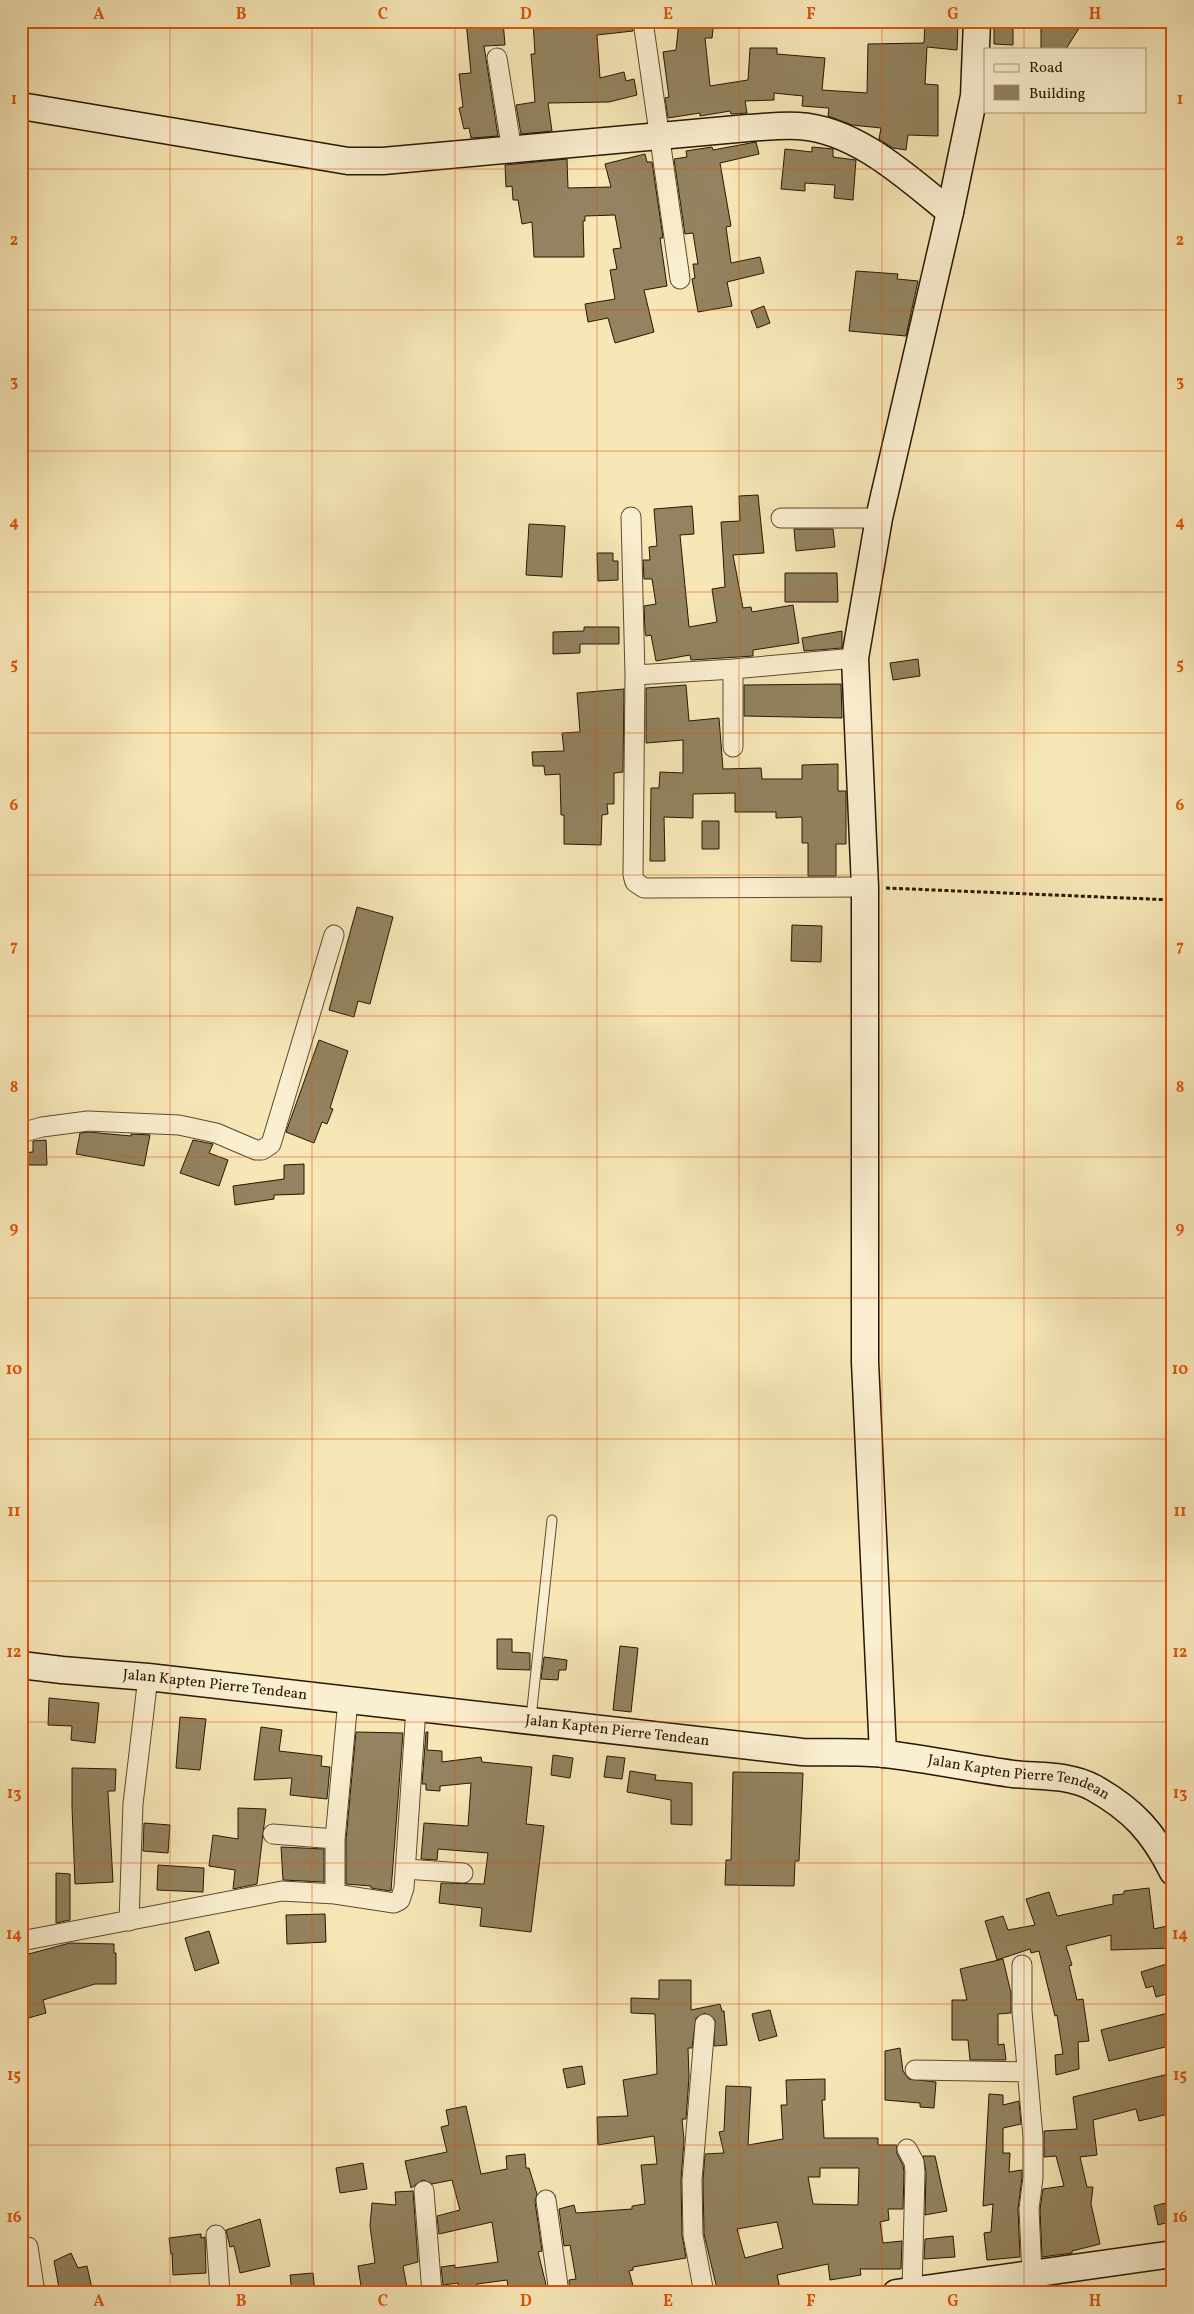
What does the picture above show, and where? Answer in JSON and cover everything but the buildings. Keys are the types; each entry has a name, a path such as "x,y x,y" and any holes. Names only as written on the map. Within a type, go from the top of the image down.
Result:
{"street":[{"path":"644,21 680,279"},
{"path":"883,1754 865,1362 865,887 855,658 879,518 950,212 974,96 977,21"},
{"path":"497,58 512,151"},
{"path":"21,106 348,161 383,161 800,126 844,138 891,163 950,212"},
{"path":"630,517 635,675 633,875 639,886 865,887"},
{"path":"781,518 879,518"},
{"path":"635,675 733,669 855,658"},
{"path":"733,669 734,747"},
{"path":"21,1133 42,1126 88,1121 179,1125 216,1133 256,1150 262,1150 271,1144 334,935"},
{"name":"Jalan Kapten Pierre Tendean","path":"21,1665 148,1677 802,1752 883,1754 1015,1774 1057,1776 1092,1787 1126,1808 1144,1824 1173,1872"},
{"path":"129,1921 133,1804 148,1677"},
{"path":"334,1894 335,1839 348,1700"},
{"path":"21,1942 282,1891 334,1894 394,1903 403,1895 416,1708"},
{"path":"273,1834 335,1839"},
{"path":"405,1869 463,1873"},
{"path":"1022,1965 1022,2012 1033,2137 1033,2178 1030,2209 1032,2274"},
{"path":"704,2293 693,2235 692,2180 705,2024"},
{"path":"915,2070 1026,2072"},
{"path":"907,2149 914,2162 914,2172 904,2292 1173,2254"},
{"path":"424,2191 432,2293"},
{"path":"546,2200 559,2293"},
{"path":"216,2235 220,2293"},
{"path":"28,2248 36,2293"}],"lane":[{"path":"530,1721 552,1520"}],"path":[{"path":"865,887 1173,900"}]}
